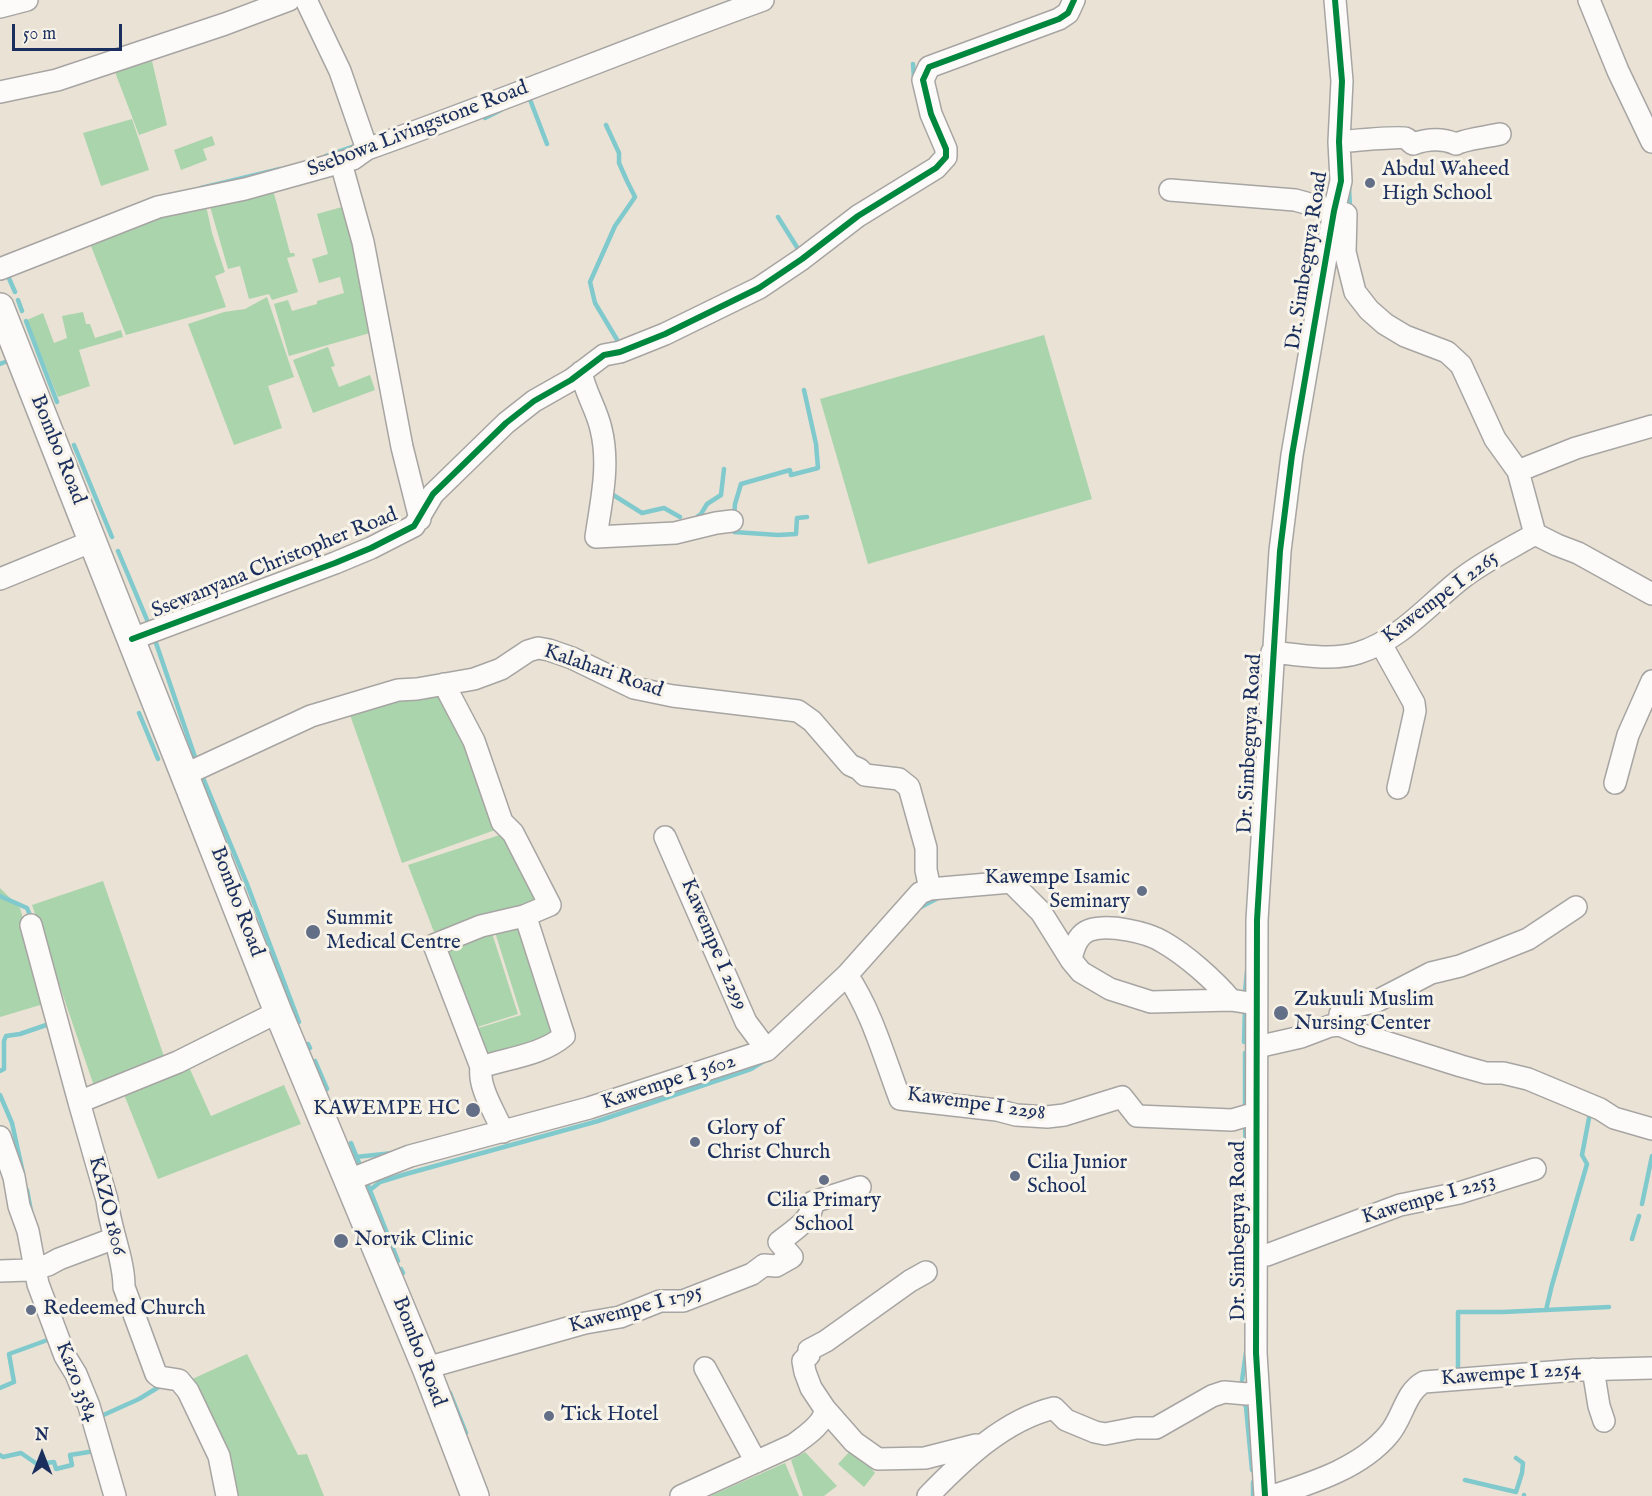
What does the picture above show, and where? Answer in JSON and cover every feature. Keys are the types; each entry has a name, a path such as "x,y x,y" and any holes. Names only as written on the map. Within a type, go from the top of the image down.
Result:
{"main road":[{"name":"Bombo Road","path":"0,307 278,1012 426,1368 475,1496"}],"street":[{"path":"0,7 27,0"},
{"path":"0,92 67,77 289,0"},
{"path":"306,0 340,71 368,149"},
{"name":"Ssebowa Livingstone Road","path":"0,269 158,207 245,189 353,159 368,149 473,112 555,78 763,0"},
{"name":"Ssewanyana Christopher Road","path":"132,639 371,548 414,526 433,494 506,423 534,401 571,380 604,355 620,352 665,334 759,288 802,259 858,216 936,168 946,157 946,149 931,114 923,80 929,67 1059,19 1068,13 1074,0"},
{"name":"Dr. Simbeguya Road","path":"1265,1496 1257,1391 1257,920 1272,652 1280,550 1292,455 1348,214 1341,182 1339,142 1342,81 1335,0"},
{"path":"1589,0 1618,71 1652,142"},
{"path":"1339,142 1396,136 1413,144 1430,140 1446,140 1456,144 1464,140 1476,140 1500,134"},
{"path":"340,163 363,242 402,447 420,519"},
{"path":"1170,190 1294,200 1348,214 1345,252 1354,292 1385,324 1405,336 1447,352 1461,364 1495,439 1518,471 1535,534 1578,553 1652,594"},
{"path":"581,372 588,398 601,429 604,450 605,478 596,537 675,533 732,521"},
{"path":"1518,471 1576,448 1652,426"},
{"name":"Kawempe I 2265","path":"1272,652 1314,657 1356,654 1381,644 1437,602 1461,579 1535,534"},
{"path":"0,579 93,541"},
{"path":"1381,644 1414,704 1415,711 1398,788"},
{"name":"Kalahari Road","path":"186,774 311,716 398,690 474,679 501,669 528,651 538,648 572,658 634,688 673,696 798,711 805,714 850,765 865,775 899,778 909,787 926,848 926,870 930,889"},
{"path":"1615,783 1628,735 1652,681"},
{"path":"444,684 474,741 502,822 513,833 550,905 524,916 481,926 434,945 481,1067 480,1075 484,1089 503,1132"},
{"name":"Kawempe I 2299","path":"665,837 746,1022 767,1050"},
{"path":"930,889 1011,882 1041,912 1081,972 1122,994 1151,1002 1231,1000 1256,1004"},
{"name":"Kawempe I 3602","path":"349,1180 410,1156 589,1108 767,1050 847,975 920,893 930,889"},
{"path":"1340,1025 1340,1014 1344,1009 1377,1002 1431,973 1461,966 1528,939 1576,907"},
{"path":"481,1067 554,1044 564,1036 524,916"},
{"name":"KAZO 1806","path":"31,925 107,1200 108,1215 124,1274 124,1287 156,1374 160,1377 179,1380 188,1391 219,1456 227,1496"},
{"path":"1071,960 1079,939 1089,930 1113,928 1137,932 1163,941 1218,984 1231,1000"},
{"name":"Kawempe I 2298","path":"847,975 868,1013 900,1099 1047,1118 1122,1097 1137,1116 1232,1120 1256,1113"},
{"path":"79,1102 178,1062 278,1012"},
{"path":"1257,1047 1340,1025 1363,1035 1461,1066 1486,1073 1503,1073 1528,1079 1599,1109 1614,1118 1652,1129"},
{"name":"Kazo 3584","path":"0,1137 14,1178 19,1206 41,1267 38,1284 64,1356 89,1406 115,1496"},
{"name":"Kawempe I 2253","path":"1256,1255 1267,1255 1400,1205 1459,1192 1535,1169"},
{"name":"Kawempe I 1795","path":"426,1368 585,1323 620,1317 660,1302 683,1302 752,1274 764,1265 776,1266 792,1257 779,1242 795,1231 813,1211 813,1202 860,1187"},
{"path":"0,1271 41,1267 115,1238"},
{"path":"926,1272 826,1341 809,1350 803,1361 805,1372 825,1409 854,1442 878,1458 926,1458 989,1442"},
{"path":"705,1368 756,1462"},
{"name":"Kawempe I 2254","path":"1272,1496 1305,1486 1334,1473 1375,1448 1397,1424 1411,1392 1424,1382 1593,1369 1652,1368"},
{"path":"1593,1369 1604,1421"},
{"path":"928,1496 959,1464 989,1442 1027,1418 1054,1408 1066,1420 1105,1434 1136,1428 1156,1428 1212,1396 1224,1392 1247,1394 1257,1391"},
{"path":"681,1496 793,1445 810,1433 825,1415 825,1409"}],"green space":[{"path":"152,61 167,125 139,135 115,72"},
{"path":"132,119 149,170 101,186 83,133"},
{"path":"212,136 215,145 203,149 207,160 181,170 174,150"},
{"path":"272,186 290,253 294,253 295,256 287,258 298,292 272,300 269,294 249,299 240,266 228,269 209,203"},
{"path":"205,201 212,233 225,272 215,276 226,307 126,335 89,241"},
{"path":"342,207 377,331 289,356 274,304 288,300 292,311 344,293 340,277 319,283 312,259 328,254 317,214"},
{"path":"267,297 294,377 268,386 282,428 234,445 188,324 224,312 245,309"},
{"path":"83,312 86,324 90,324 95,338 121,330 123,337 79,350 90,386 58,397 27,320 43,313 54,343 67,338 62,316"},
{"path":"1044,335 1092,499 868,564 820,399"},
{"path":"328,347 335,366 331,367 339,387 370,375 375,390 313,413 293,360"},
{"path":"444,686 498,829 402,863 349,712"},
{"path":"509,832 540,902 434,932 408,865"},
{"path":"103,881 166,1062 94,1086 32,905"},
{"path":"0,888 20,908 47,1003 0,1017"},
{"path":"524,920 559,1033 480,1057 472,1030 521,1015 494,929"},
{"path":"491,930 518,1014 468,1030 441,945"},
{"path":"189,1067 211,1116 284,1085 301,1124 158,1179 123,1092"},
{"path":"247,1354 298,1455 307,1454 324,1496 235,1496 188,1381"},
{"path":"853,1448 875,1473 864,1487 838,1464"},
{"path":"805,1452 837,1486 824,1496 803,1496 791,1460"},
{"path":"785,1463 799,1496 710,1496"}],"waterway":[{"path":"913,64 914,78"},
{"path":"529,97 547,144"},
{"path":"485,118 501,110"},
{"path":"606,125 619,153 619,163 635,197 615,226 590,282 595,303 621,343"},
{"path":"326,156 358,145"},
{"path":"201,188 280,169"},
{"path":"1349,186 1350,207"},
{"path":"778,217 800,252"},
{"path":"10,274 8,276 15,292"},
{"path":"18,300 22,311"},
{"path":"26,321 57,402"},
{"path":"0,364 5,362"},
{"path":"734,517 741,484 790,470 791,475 818,468 816,444 804,390"},
{"path":"74,445 112,537"},
{"path":"698,516 707,504 721,495 724,469"},
{"path":"610,493 642,513 664,508 680,517"},
{"path":"734,526 734,532 796,534 797,518 807,517"},
{"path":"118,551 150,627"},
{"path":"156,643 197,763"},
{"path":"139,713 158,759"},
{"path":"201,773 247,884 299,1022"},
{"path":"0,896 27,908 32,920"},
{"path":"919,908 938,898"},
{"path":"1245,992 1247,971"},
{"path":"1244,1042 1245,1008"},
{"path":"0,1071 4,1069 6,1036 20,1034 52,1023"},
{"path":"308,1044 310,1048"},
{"path":"1245,1053 1245,1110"},
{"path":"315,1061 327,1089"},
{"path":"370,1190 380,1182 406,1174 598,1121 751,1069 764,1061"},
{"path":"0,1095 12,1123 23,1173"},
{"path":"1546,1310 1587,1164 1582,1155 1589,1118"},
{"path":"1245,1122 1246,1166"},
{"path":"351,1143 362,1170"},
{"path":"356,1157 393,1153"},
{"path":"1642,1204 1652,1156"},
{"path":"366,1180 398,1261"},
{"path":"27,1190 31,1211"},
{"path":"1245,1219 1246,1192"},
{"path":"1632,1239 1639,1216"},
{"path":"1245,1240 1246,1310"},
{"path":"401,1269 403,1273"},
{"path":"1458,1368 1458,1312 1609,1307"},
{"path":"0,1388 14,1382 9,1354 53,1338"},
{"path":"1241,1388 1246,1352"},
{"path":"99,1417 139,1399 162,1385"},
{"path":"450,1393 466,1433"},
{"path":"1243,1400 1246,1407 1252,1470"},
{"path":"0,1455 3,1457 21,1453 37,1464 54,1462 56,1469 72,1465 70,1455 95,1451"},
{"path":"1465,1480 1516,1492 1523,1463 1516,1458"},
{"path":"1253,1482 1253,1496"}],"cycle path":[{"path":"132,639 335,563 414,526 433,494 506,423 534,401 571,380 604,355 620,352 665,334 759,288 802,259 858,216 936,168 946,157 946,149 931,114 923,80 929,67 1059,19 1068,13 1074,0"},
{"path":"1265,1496 1256,1353 1257,920 1280,551 1292,455 1341,181 1339,142 1342,81 1335,0"}],"place":[{"name":"Abdul Waheed High School","path":"1370,183"},
{"name":"Kawempe Isamic Seminary","path":"1142,891"},
{"name":"Summit Medical Centre","path":"313,932"},
{"name":"Zukuuli Muslim Nursing Center","path":"1281,1013"},
{"name":"KAWEMPE HC","path":"473,1110"},
{"name":"Glory of Christ Church","path":"695,1142"},
{"name":"Cilia Junior School","path":"1015,1176"},
{"name":"Cilia Primary School","path":"824,1180"},
{"name":"Norvik Clinic","path":"341,1241"},
{"name":"Redeemed Church","path":"31,1310"},
{"name":"Tick Hotel","path":"549,1416"}]}
